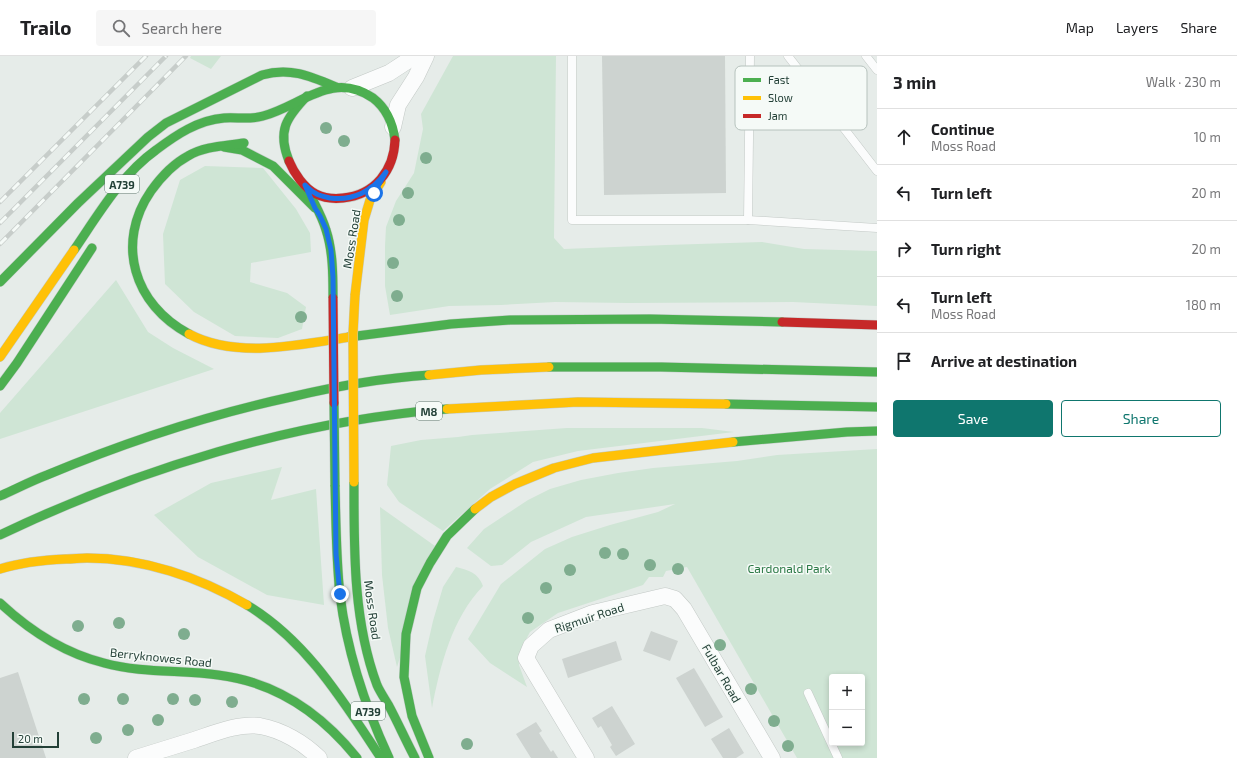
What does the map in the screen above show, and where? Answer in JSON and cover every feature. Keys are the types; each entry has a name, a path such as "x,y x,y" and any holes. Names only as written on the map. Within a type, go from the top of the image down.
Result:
{"main road":[{"path":"0,282 111,171 148,137 166,123 262,75 276,71 306,75 363,92 382,106 393,127 395,138 392,162 375,186 360,195 334,198 320,196 314,193 305,185 294,170 287,156 283,139 287,123 295,108 307,96 321,90 344,87"},
{"name":"A739","path":"0,357 104,207 137,165 153,151 197,125 220,118 246,119 264,116 307,96"},
{"path":"172,156 178,151 199,142 226,140 244,143 255,147"},
{"path":"244,143 206,148 177,162 161,177 144,200 138,214 132,238 134,271 142,290 153,308 167,321 183,332 210,343 239,348 259,348 286,346 476,322 531,320 742,320 877,325"},
{"path":"221,147 242,150 273,166 315,208"},
{"path":"270,154 294,170"},
{"name":"Moss Road","path":"386,172 370,200 364,220 355,294 353,334 354,551 358,604 369,658 378,686 415,758"},
{"name":"Moss Road","path":"305,185 326,229 333,277 336,554 340,594 347,640 363,698 389,758"},
{"path":"0,386 99,238"},
{"path":"0,496 53,472 132,442 199,420 318,391 401,377 488,370 561,367 641,367 877,372"},
{"name":"M8","path":"0,535 44,514 137,478 239,445 314,428 412,412 578,402 877,407"},
{"path":"429,758 412,716 404,677 406,634 417,588 430,562 447,536 468,515 491,497 515,484 554,468 593,458 756,439 877,431"},
{"path":"0,569 39,561 92,558 161,568 196,579 221,590 247,604 275,625 299,646 338,691 381,758"},
{"name":"Berryknowes Road","path":"0,603 39,636 74,654 90,660 134,668 219,675 265,687 284,695 306,708 324,722 356,758"}],"street":[{"path":"344,87 389,73 415,56"},
{"path":"393,127 398,105 416,78 426,56"},
{"name":"Rigmuir Road","path":"586,758 526,658 531,646 549,630 593,613 665,596"},
{"name":"Fulbar Road","path":"665,596 675,600 684,609 772,758"},
{"path":"136,758 242,726 259,726 276,730 303,745 319,758"}],"lane":[{"path":"572,56 572,220 748,220 877,228"},
{"path":"750,56 750,66"},
{"path":"788,56 796,66"},
{"path":"866,56 877,70"},
{"path":"748,220 749,130"},
{"path":"845,130 877,171"},
{"path":"808,693 838,758"}],"green space":[{"path":"191,56 221,56 211,69 190,58"},
{"path":"453,56 556,56 554,238 564,249 762,242 804,249 877,251 877,306 793,302 555,302 449,306 390,315 385,286 386,227 396,201 414,173 423,129 421,114"},
{"path":"205,166 263,168 296,209 310,233 311,252 251,263 250,282 287,293 306,307 302,329 278,338 235,336 194,312 165,284 163,234 180,180"},
{"path":"116,280 148,332 173,348 214,369 0,439 0,413"},
{"path":"567,428 702,428 734,432 578,451 533,462 490,489 443,531 399,502 387,485 391,446 421,440"},
{"name":"Cardonald Park","path":"877,449 877,758 797,758 687,567 666,571 663,577 649,577 643,585 558,613 530,632 521,649 519,665 527,687 490,663 468,639 501,584 545,549 572,537 658,512 675,504 586,517 531,542 502,565 491,566 467,548 484,529 528,500 550,489 581,480 653,468 737,461 777,455"},
{"path":"282,467 271,500 316,489 324,605 267,595 198,557 154,515 211,483"},
{"path":"380,507 435,546 397,667 388,628 382,575"},
{"path":"456,567 465,569 476,575 483,586 472,599 455,628 443,659 432,708 425,656 443,587"}],"building":[{"path":"602,56 725,56 726,193 604,195"},
{"path":"651,631 678,641 670,661 643,651"},
{"path":"616,641 622,660 568,678 562,659"},
{"path":"694,668 723,717 705,727 676,678"},
{"path":"18,672 46,758 0,758 0,678"},
{"path":"612,706 635,744 616,756 610,747 612,745 601,726 598,728 592,718"},
{"path":"536,722 542,731 539,733 551,752 553,750 558,758 531,758 516,734"},
{"path":"729,728 744,753 736,758 723,758 711,739"}],"railway":[{"path":"0,202 146,56"},
{"path":"0,223 166,56"},
{"path":"0,244 186,56"}],"traffic: fast":[{"path":"0,282 78,203 148,137 166,123 262,75 291,72 309,76 336,87"},
{"path":"74,250 111,196 132,171 143,160 171,139 196,125 214,119 263,116 317,93 330,89 344,88 358,90 378,102 385,111 393,128 395,140"},
{"path":"289,161 285,150 284,133 289,118 307,96"},
{"path":"189,334 170,322 155,307 143,290 136,271 133,251 134,231 140,211 151,191 172,167 188,156 201,150 244,143"},
{"path":"224,147 242,150 273,166 315,208"},
{"path":"308,190 324,225 330,246 333,298"},
{"path":"0,386 17,363 92,248"},
{"path":"349,337 451,324 510,320 650,319 782,322"},
{"path":"549,367 661,367 877,372"},
{"path":"0,496 41,477 107,451 168,430 229,412 343,386 377,380 429,375"},
{"path":"334,403 335,485"},
{"path":"726,404 877,407"},
{"path":"0,535 107,489 162,469 218,452 332,424 390,415 447,409"},
{"path":"733,442 847,432 877,431"},
{"path":"354,482 356,585 363,636 377,685 415,758"},
{"path":"335,485 336,540 340,595 347,637 365,699 389,758"},
{"path":"429,758 412,716 404,677 406,634 417,588 430,563 447,536 475,509"},
{"path":"0,603 35,632 61,647 89,659 118,666 146,670 218,675 239,679 278,692 296,702 328,727 357,758"},
{"path":"247,605 288,636 306,654 338,694 381,758"}],"traffic: slow":[{"path":"355,295 364,220 370,200 381,182"},
{"path":"0,357 74,250"},
{"path":"354,482 353,334 355,295"},
{"path":"189,334 207,342 247,348 289,346 349,337"},
{"path":"429,375 481,370 549,367"},
{"path":"447,409 578,402 726,404"},
{"path":"475,509 491,497 515,484 554,468 593,458 733,442"},
{"path":"0,569 25,563 58,559 87,558 129,561 150,565 190,578 210,586 247,605"}],"traffic: jam":[{"path":"289,161 300,180 307,188 316,194 333,198 354,196 373,186 387,171 394,151 395,140"},
{"path":"333,298 334,403"},
{"path":"782,322 877,325"}],"route":[{"path":"340,594 336,554 333,277 331,250 326,229 305,185 320,196 334,198 351,197 360,195 375,186 386,172 374,193"}]}
